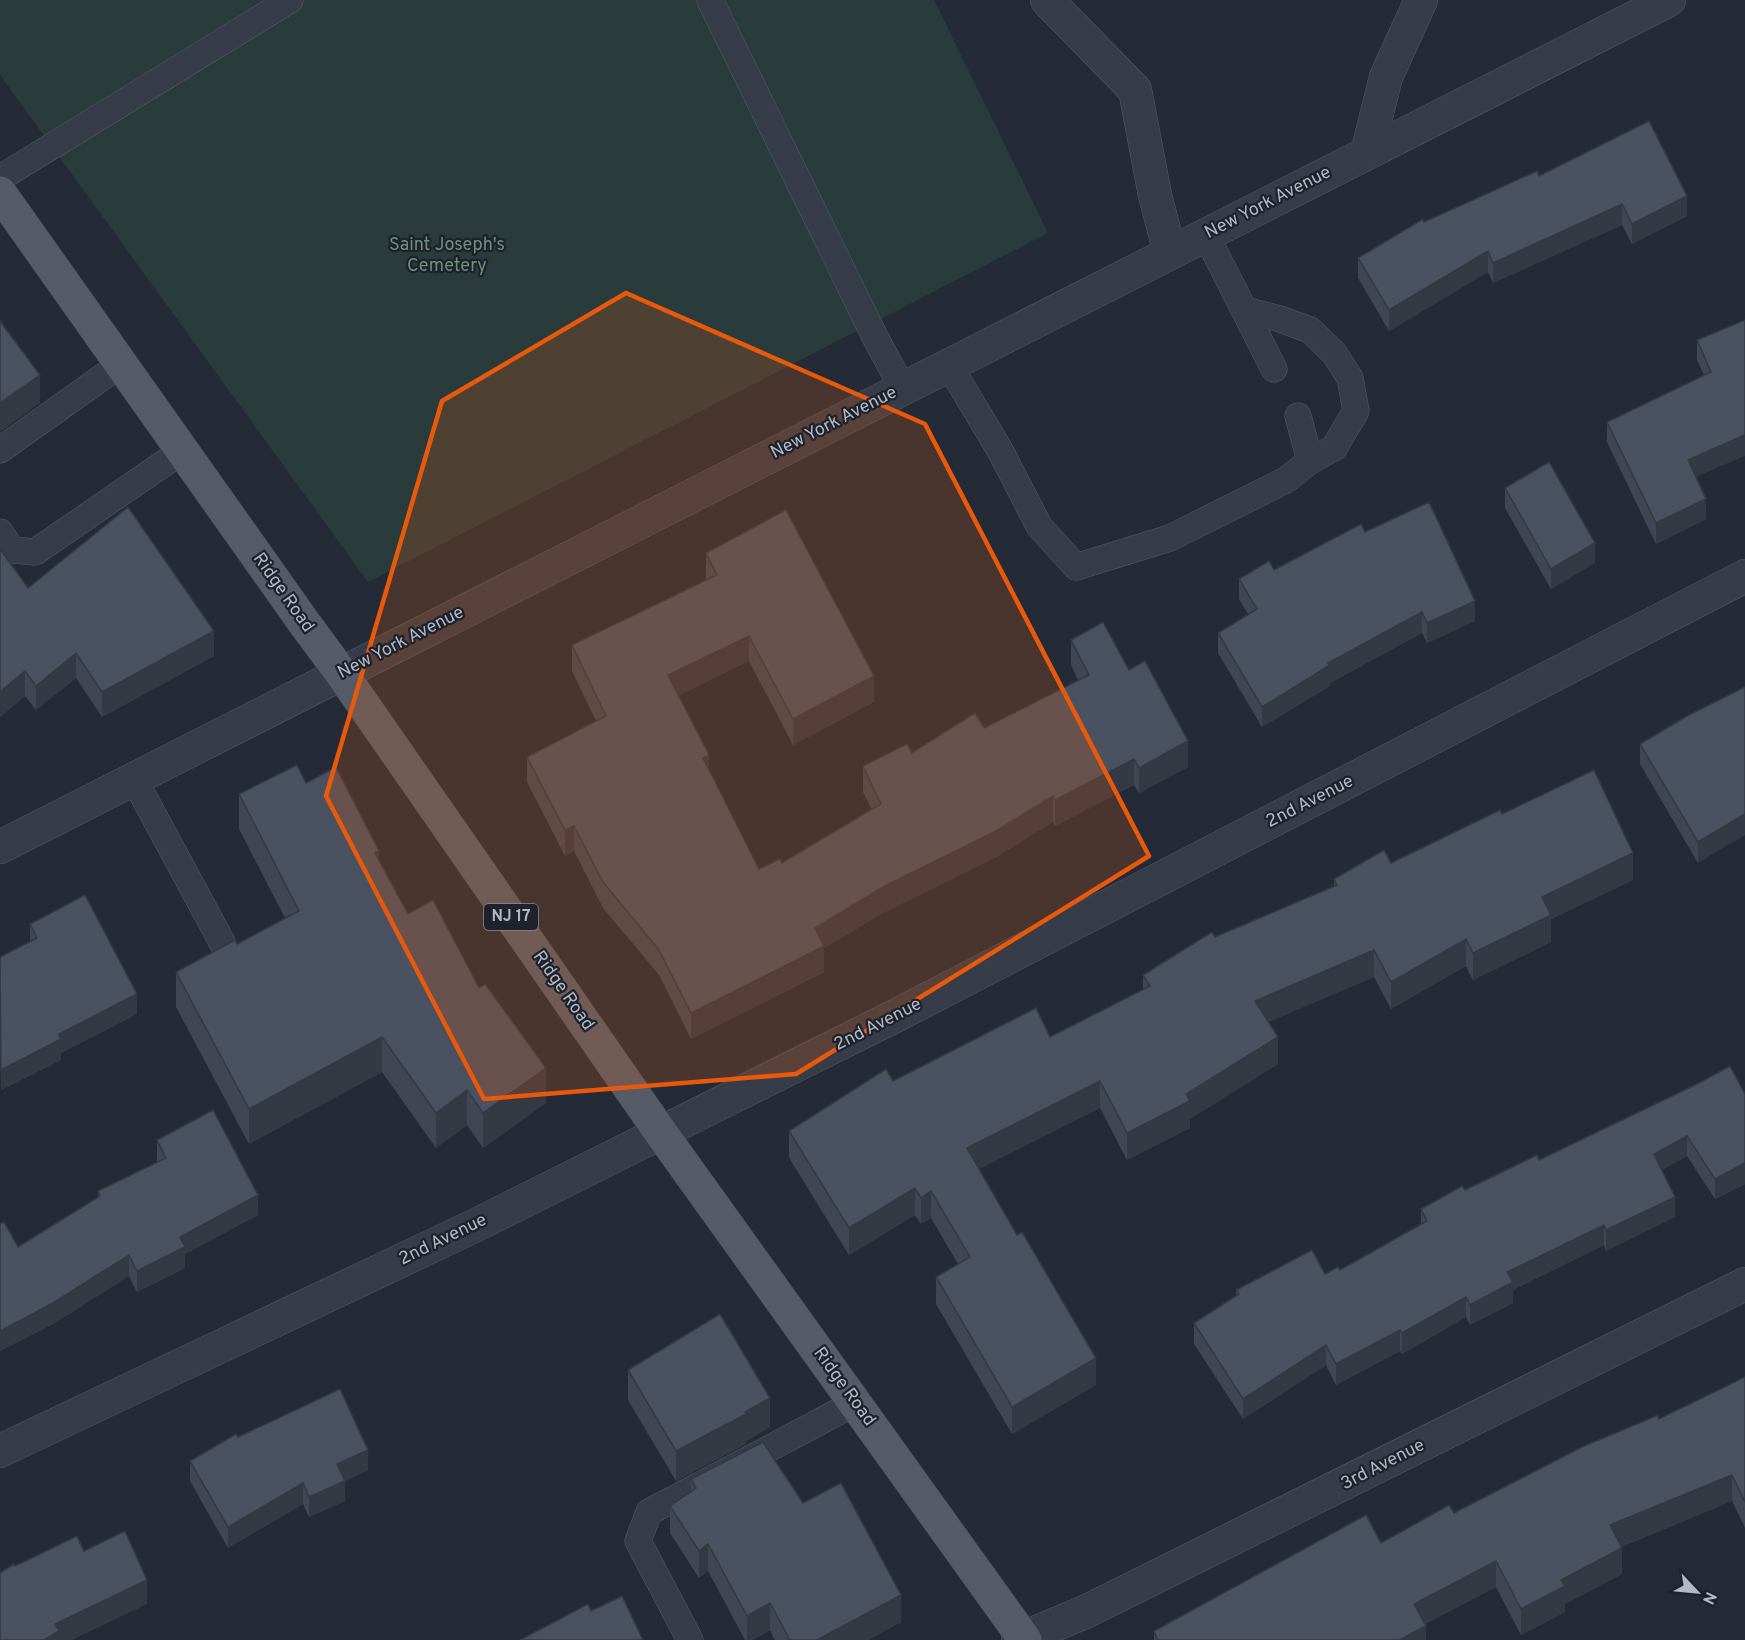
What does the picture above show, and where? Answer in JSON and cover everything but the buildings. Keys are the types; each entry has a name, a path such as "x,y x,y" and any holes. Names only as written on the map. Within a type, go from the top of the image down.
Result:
{"main road":[{"name":"Ridge Road","path":"0,193 342,674 661,1133 1022,1639"}],"street":[{"path":"1047,0 1135,90 1155,195 1170,253"},
{"path":"1367,153 1386,77 1421,0"},
{"name":"New York Avenue","path":"0,847 1669,0"},
{"name":"2nd Avenue","path":"0,1451 474,1226 897,1015 1745,576"},
{"name":"3rd Avenue","path":"1022,1639 1085,1612 1745,1284"}],"lane":[{"path":"0,178 290,0"},
{"path":"710,0 875,337 903,388"},
{"path":"1206,235 1274,369"},
{"path":"950,365 1001,452 1039,526 1076,567 1170,538 1286,480 1310,461 1334,448 1356,411 1350,378 1334,353 1310,330 1245,310"},
{"path":"0,450 121,364"},
{"path":"1298,416 1310,461"},
{"path":"0,532 12,550 35,552 182,451"},
{"path":"134,779 223,944"},
{"path":"690,1640 638,1540 649,1512 855,1403"}],"highlighted area":[{"path":"626,293 925,424 1149,856 796,1074 484,1099 326,796 442,401"}],"green space":[{"name":"Saint Joseph's Cemetery","path":"0,0 934,0 1048,233 368,582 0,75"}]}
